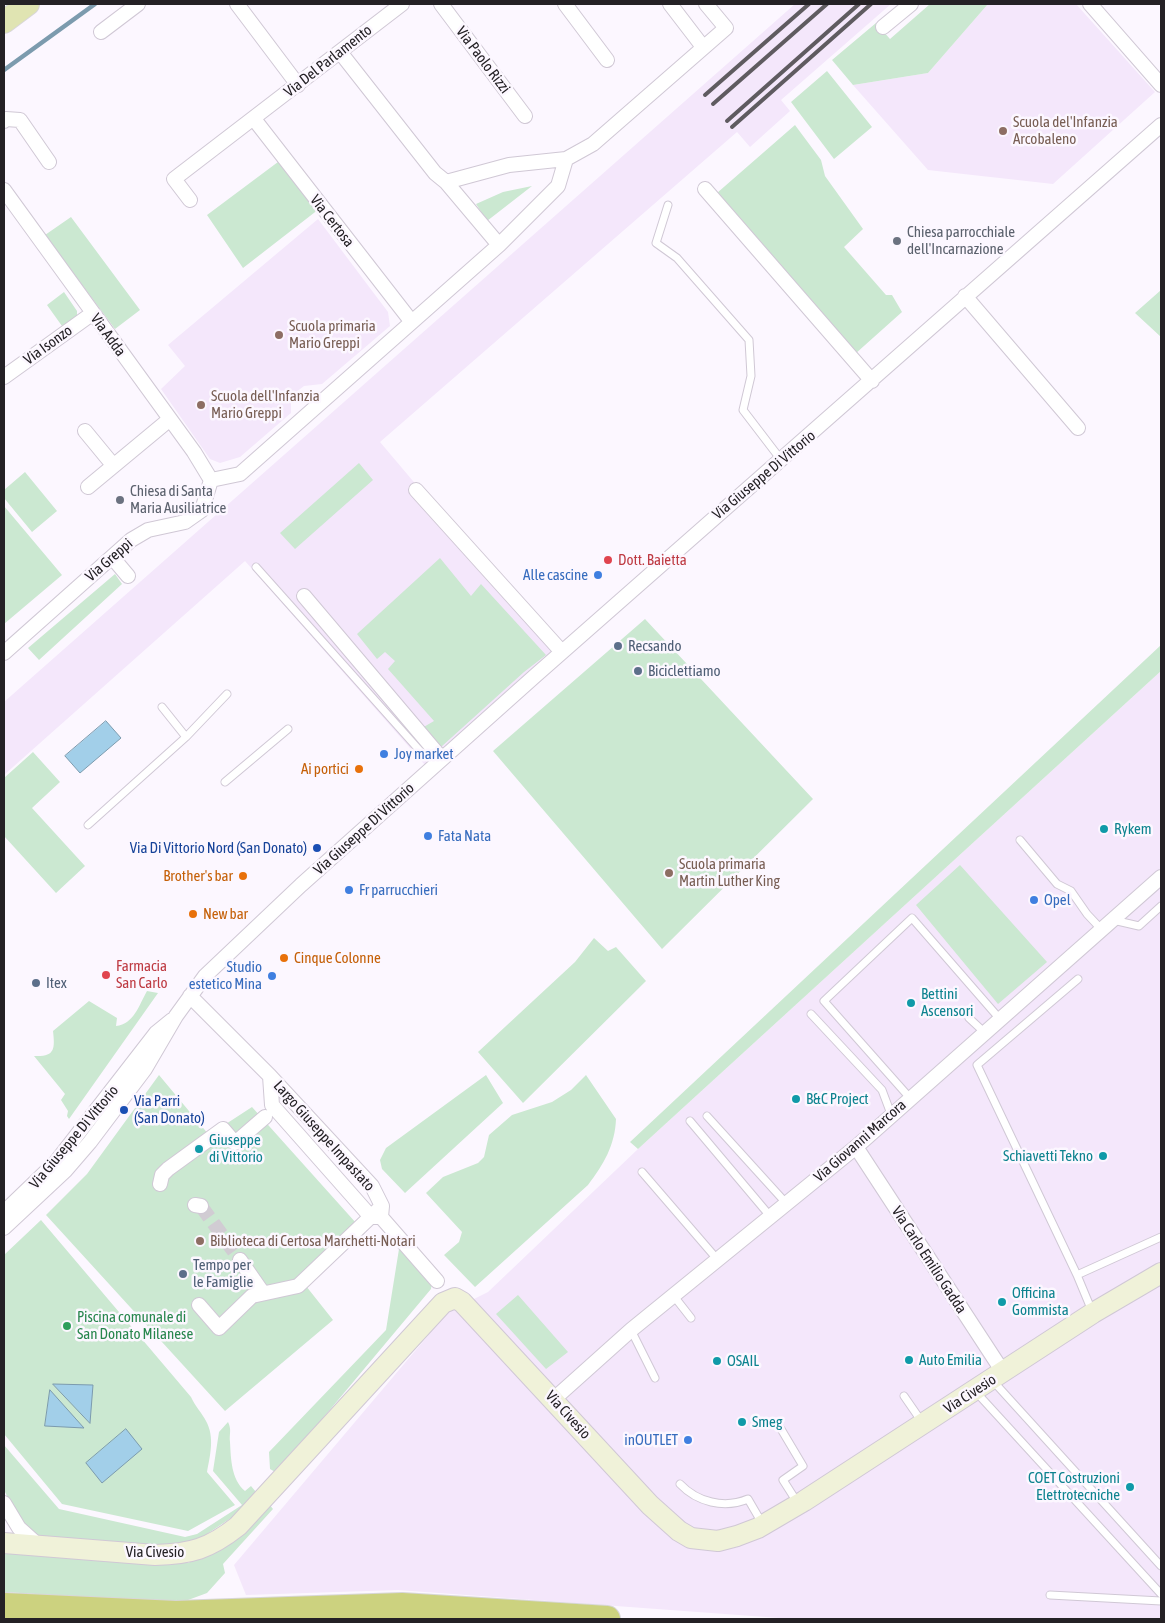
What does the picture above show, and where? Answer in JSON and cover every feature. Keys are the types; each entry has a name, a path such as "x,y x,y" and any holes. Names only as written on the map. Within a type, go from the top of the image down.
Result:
{"highway":[{"path":"4,1606 176,1614 402,1606 607,1619"}],"main road":[{"path":"4,22 28,4"}],"street":[{"path":"101,32 138,4"},
{"path":"237,4 298,85"},
{"name":"Via Del Parlamento","path":"190,200 174,179 402,4"},
{"name":"Via Paolo Rizzi","path":"441,4 525,116"},
{"path":"565,4 607,60"},
{"path":"670,4 703,47"},
{"path":"446,182 509,166 566,159 593,144 726,28 706,4"},
{"path":"884,26 910,4"},
{"path":"1090,4 1161,85"},
{"path":"340,52 435,173 446,182 499,245"},
{"path":"4,121 6,119 20,120 50,162"},
{"name":"Via Certosa","path":"254,119 411,321"},
{"name":"Via Giuseppe Di Vittorio","path":"34,1193 90,1142 145,1069 176,1016 205,976 302,885 562,652 1161,125"},
{"path":"211,480 240,474 499,245 558,186 566,159"},
{"path":"706,189 872,381"},
{"name":"Via Adda","path":"4,190 8,206 93,313 170,419 211,480"},
{"path":"965,296 1078,428"},
{"name":"Via Isonzo","path":"4,377 93,313"},
{"path":"88,487 170,419"},
{"path":"85,431 113,465"},
{"name":"Via Greppi","path":"4,653 131,540 148,530 185,522 202,510 211,480"},
{"path":"416,490 562,652"},
{"path":"112,557 128,576"},
{"path":"304,596 442,759"},
{"name":"Via Giovanni Marcora","path":"554,1399 631,1330 856,1147 999,1018 1161,878"},
{"name":"Largo Giuseppe Impastato","path":"190,996 270,1076 372,1186 378,1213"},
{"name":"Largo Giuseppe Impastato","path":"270,1076 272,1104 326,1166 378,1213"},
{"path":"160,1184 162,1175 168,1169 222,1129 235,1144 265,1117"},
{"name":"Via Carlo Emilio Gadda","path":"856,1147 990,1381"},
{"path":"326,1166 340,1151"},
{"path":"4,1212 34,1193"},
{"path":"4,1220 34,1193"},
{"path":"4,1228 34,1193"},
{"path":"199,1305 219,1328 252,1296 298,1286 378,1213 437,1281"},
{"path":"240,1260 263,1293"},
{"name":"Via Civesio","path":"4,1543 154,1555 194,1552 222,1539 238,1526 448,1299 455,1298 462,1302 650,1504 679,1531 691,1538 718,1541 763,1525 798,1505 1093,1313 1161,1273"},
{"path":"4,1504 19,1528 38,1545"}],"lane":[{"path":"668,205 656,243 677,258 749,340 752,376 743,410 782,460"},
{"path":"256,567 422,752"},
{"path":"88,825 186,737 227,694"},
{"path":"162,707 186,737"},
{"path":"226,782 288,729"},
{"path":"1020,840 1057,884 1071,891 1087,914 1102,930"},
{"path":"1113,920 1139,926 1161,906"},
{"path":"910,1098 824,1001 912,918 999,1018"},
{"path":"1078,978 978,1064 1093,1313"},
{"path":"811,1014 882,1090 892,1114"},
{"path":"969,1018 984,1032"},
{"path":"707,1116 786,1203"},
{"path":"690,1121 770,1216"},
{"path":"642,1172 717,1259"},
{"path":"1077,1275 1161,1237"},
{"path":"673,1295 691,1318"},
{"path":"631,1330 655,1378"},
{"path":"990,1381 1161,1566"},
{"path":"990,1381 1161,1594"},
{"path":"904,1396 924,1424"},
{"path":"781,1429 803,1466 783,1480 798,1505"},
{"path":"680,1484 691,1495 708,1501 731,1504 748,1499 763,1525"},
{"path":"1050,1595 1161,1601"}],"shaded area":[{"path":"795,4 891,4 781,100 790,111 750,147 737,132 380,442 555,649 425,765 245,561 4,775 4,702"},
{"name":"Scuola del'Infanzia Arcobaleno","path":"988,4 1076,4 1155,92 1053,184 928,170 853,85 928,73"},
{"name":"Scuola primaria Mario Greppi","path":"318,219 388,312 390,326 322,384 304,386 291,396 291,413 240,457 220,463 210,459 161,389 185,366 168,345"},
{"path":"1161,671 1161,1619 793,1619 398,1590 246,1595 234,1565 448,1312 488,1292 638,1149"}],"green space":[{"path":"930,4 988,4 928,73 853,85 832,60 876,23 890,39"},
{"path":"827,71 872,127 834,159 791,102"},
{"path":"795,125 821,160 825,176 863,229 844,247 886,295 892,295 902,312 855,354 717,193"},
{"path":"282,159 319,209 243,268 207,215"},
{"path":"532,186 487,221 476,204 503,192"},
{"path":"71,217 140,310 115,329 45,235"},
{"path":"1161,290 1161,337 1135,313"},
{"path":"64,292 77,311 77,316 62,326 47,305"},
{"path":"359,463 373,480 295,549 280,533"},
{"path":"25,472 57,511 32,532 4,498 4,490"},
{"path":"4,506 62,575 4,624"},
{"path":"440,558 471,596 481,584 546,655 524,672 441,747 422,728 434,721 388,669 395,661 385,652 377,659 357,634"},
{"path":"115,574 122,584 39,660 28,648"},
{"name":"Scuola primaria Martin Luther King","path":"645,619 813,799 662,949 493,751"},
{"path":"1161,645 1161,671 638,1149 630,1142"},
{"path":"33,752 60,782 32,808 85,866 56,893 4,836 4,778"},
{"path":"960,865 1047,962 998,1004 916,905"},
{"path":"594,938 608,951 616,947 646,981 523,1103 478,1052 575,962"},
{"path":"147,991 158,993 69,1119 67,1116 68,1111 61,1100 65,1094 34,1056 46,1055 52,1051 54,1043 53,1031 89,1001 117,1018 116,1026 132,1018"},
{"path":"159,1075 209,1135 252,1107 365,1233 306,1286 333,1320 225,1411 46,1215 87,1174"},
{"path":"486,1075 503,1103 405,1193 382,1169 380,1160 386,1148"},
{"path":"586,1075 616,1119 611,1146 604,1162 588,1185 475,1287 444,1255 459,1242 462,1232 426,1193 443,1177 478,1163 484,1157 489,1135 512,1115 552,1102 571,1090"},
{"name":"Piscina comunale di San Donato Milanese","path":"41,1220 191,1397 209,1427 211,1446 207,1472 235,1505 188,1531 62,1504 4,1434 4,1255"},
{"path":"403,1245 432,1282 431,1289 277,1473 270,1469 269,1452 386,1330 399,1249"},
{"path":"518,1295 568,1352 546,1369 496,1314"},
{"path":"228,1422 231,1462 234,1475 245,1491 251,1486 256,1492 243,1510 201,1538 178,1547 54,1540 35,1535 16,1514 4,1490 4,1445 59,1509 185,1537 197,1534 242,1505 213,1471 219,1432"},
{"path":"269,1504 273,1509 223,1564 225,1573 207,1593 180,1603 4,1592 4,1552 188,1563 208,1553"}],"water":[{"path":"106,721 121,738 80,773 65,756"},
{"path":"53,1384 93,1385 90,1423"},
{"path":"50,1390 84,1428 45,1426"},
{"path":"126,1429 142,1449 102,1483 86,1463"}],"waterway":[{"path":"4,70 95,4"}],"tunnel":[{"path":"201,1206 240,1260"}],"railway":[{"path":"705,95 809,4"},
{"path":"713,104 827,4"},
{"path":"727,121 859,4"},
{"path":"732,127 871,4"}],"place":[{"name":"Scuola del'Infanzia Arcobaleno","path":"1003,131"},
{"name":"Chiesa parrocchiale dell'Incarnazione","path":"897,241"},
{"name":"Scuola primaria Mario Greppi","path":"279,335"},
{"name":"Scuola dell'Infanzia Mario Greppi","path":"201,405"},
{"name":"Chiesa di Santa Maria Ausiliatrice","path":"120,500"},
{"name":"Dott. Baietta","path":"608,560"},
{"name":"Alle cascine","path":"598,575"},
{"name":"Recsando","path":"618,646"},
{"name":"Biciclettiamo","path":"638,671"},
{"name":"Joy market","path":"384,754"},
{"name":"Ai portici","path":"359,769"},
{"name":"Rykem","path":"1104,829"},
{"name":"Fata Nata","path":"428,836"},
{"name":"Via Di Vittorio Nord (San Donato)","path":"317,848"},
{"name":"Scuola primaria Martin Luther King","path":"669,873"},
{"name":"Brother's bar","path":"243,876"},
{"name":"Fr parrucchieri","path":"349,890"},
{"name":"Opel","path":"1034,900"},
{"name":"New bar","path":"193,914"},
{"name":"Cinque Colonne","path":"284,958"},
{"name":"Farmacia San Carlo","path":"106,975"},
{"name":"Studio estetico Mina","path":"272,976"},
{"name":"Itex","path":"36,983"},
{"name":"Bettini Ascensori","path":"911,1003"},
{"name":"B&C Project","path":"796,1099"},
{"name":"Via Parri (San Donato)","path":"124,1110"},
{"name":"Giuseppe di Vittorio","path":"199,1149"},
{"name":"Schiavetti Tekno","path":"1103,1156"},
{"name":"Biblioteca di Certosa Marchetti-Notari","path":"200,1241"},
{"name":"Tempo per le Famiglie","path":"183,1274"},
{"name":"Officina Gommista","path":"1002,1302"},
{"name":"Piscina comunale di San Donato Milanese","path":"67,1326"},
{"name":"Auto Emilia","path":"909,1360"},
{"name":"OSAIL","path":"717,1361"},
{"name":"Smeg","path":"742,1422"},
{"name":"inOUTLET","path":"688,1440"},
{"name":"COET Costruzioni Elettrotecniche","path":"1130,1487"}]}
